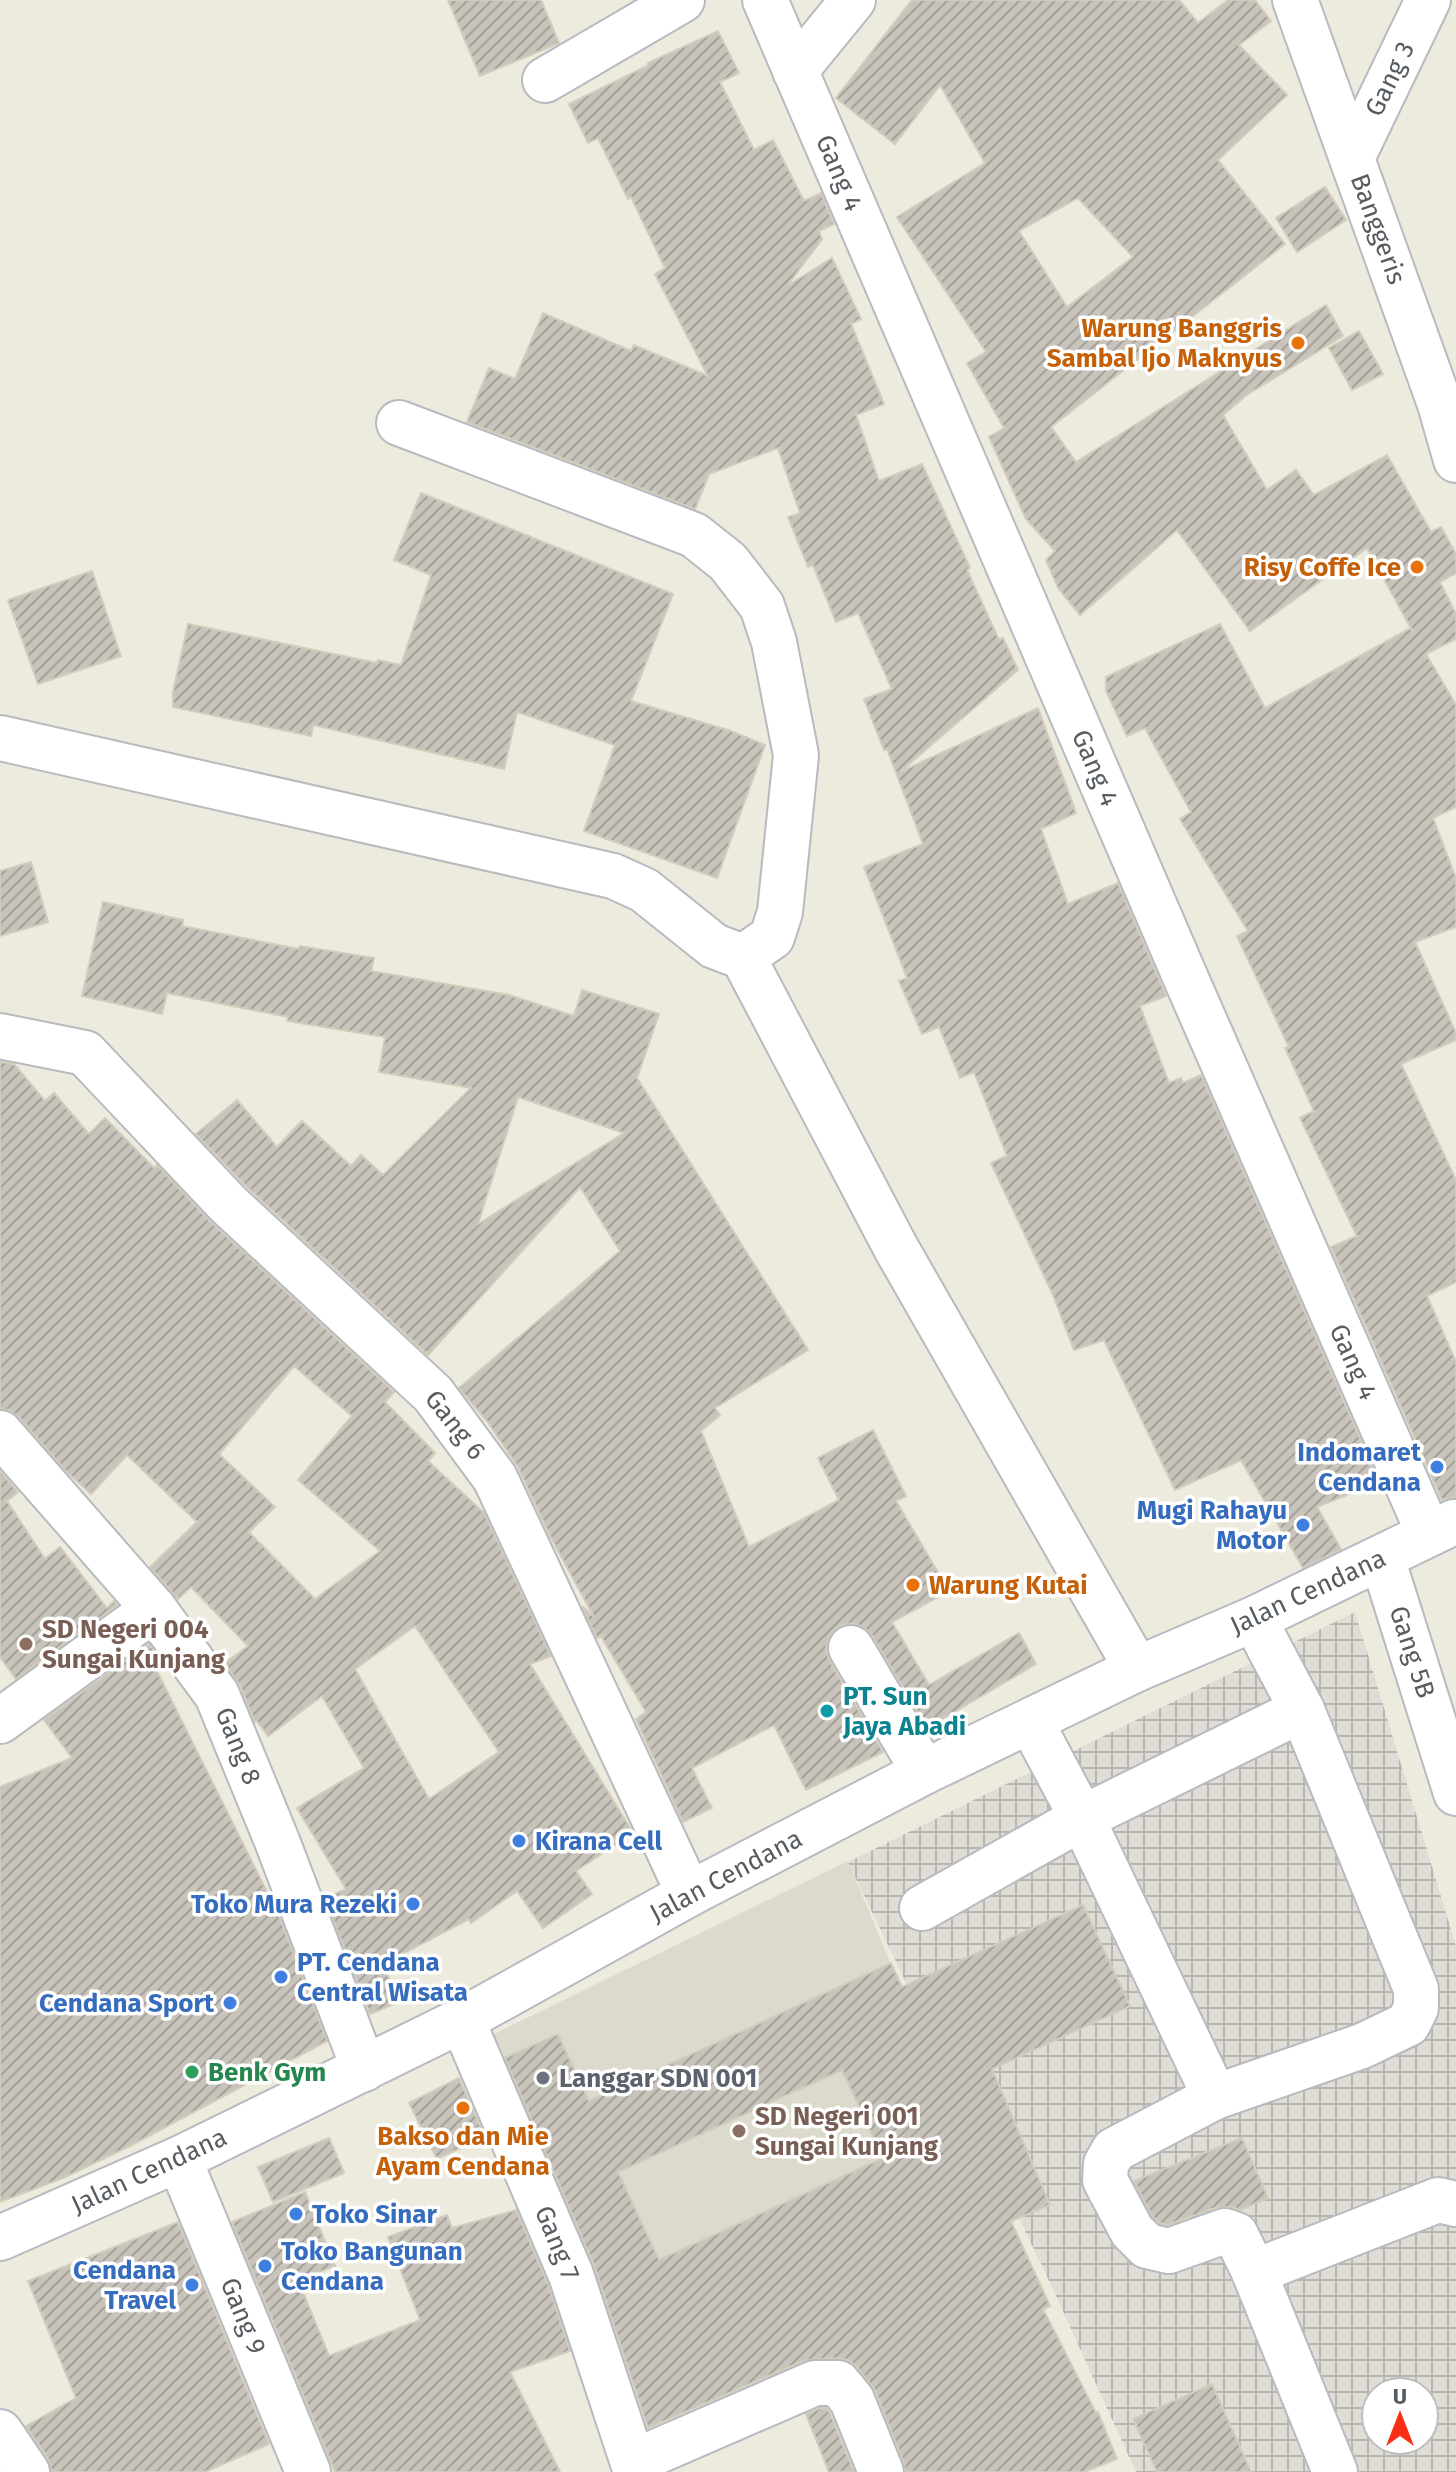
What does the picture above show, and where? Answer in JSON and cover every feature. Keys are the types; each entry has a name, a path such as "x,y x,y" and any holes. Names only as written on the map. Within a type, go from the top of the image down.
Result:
{"street":[{"path":"545,80 682,0"},
{"name":"Gang 4","path":"765,0 1273,1180 1442,1528"},
{"path":"795,71 853,0"},
{"name":"Banggeris","path":"1295,0 1440,404 1456,460"},
{"name":"Gang 3","path":"1352,158 1428,0"},
{"path":"399,423 694,535 728,562 762,606 774,642 796,755 780,912 772,937 743,957"},
{"path":"0,738 613,876 644,890 714,946 743,957 896,1248 1137,1669"},
{"name":"Gang 6","path":"0,1036 85,1053 228,1204 433,1394 495,1478 689,1894"},
{"name":"Gang 8","path":"0,1433 154,1609 217,1695 277,1841 364,2069"},
{"name":"Jalan Cendana","path":"0,2238 179,2159 462,2020 689,1894 924,1772 1137,1669 1254,1619 1442,1528"},
{"name":"Gang 5B","path":"1382,1558 1456,1793"},
{"path":"0,1721 154,1609"},
{"path":"1254,1619 1302,1710 1416,1989 1416,2008 1408,2024 1362,2046 1215,2097 1114,2150 1106,2164 1105,2180 1132,2231 1147,2246 1169,2251 1225,2231 1236,2235 1335,2472"},
{"path":"851,1648 924,1772"},
{"path":"922,1908 1082,1818 1302,1710"},
{"path":"1031,1722 1082,1818 1215,2097"},
{"name":"Gang 7","path":"462,2020 571,2275 635,2467"},
{"name":"Gang 9","path":"179,2159 308,2472"},
{"path":"1254,2272 1438,2200 1456,2204"},
{"path":"635,2467 815,2383 838,2383 852,2400 881,2472"},
{"path":"0,2432 27,2472"}],"shaded area":[{"path":"1355,1612 1456,1946 1456,2472 1136,2472 1051,2285 848,1862"},
{"name":"SD Negeri 001 Sungai Kunjang","path":"848,1861 998,2221 613,2364 482,2040"}],"building":[{"path":"448,0 541,0 559,43 480,76"},
{"path":"912,0 1179,0 1198,23 1228,0 1255,0 1271,21 1239,45 1287,95 1218,160 1285,244 1051,427 1076,462 1326,305 1343,336 1248,394 1223,415 1267,490 1296,470 1314,495 1387,455 1431,532 1441,527 1456,554 1456,573 1440,582 1456,614 1456,639 1426,654 1456,705 1456,807 1433,818 1456,878 1456,927 1415,942 1456,1033 1456,1040 1401,1064 1456,1180 1456,1282 1427,1296 1456,1362 1456,1497 1442,1500 1331,1247 1357,1236 1300,1118 1314,1111 1285,1048 1289,1047 1237,936 1248,931 1180,819 1191,812 1145,728 1127,736 1106,691 1106,677 1220,624 1265,708 1411,628 1367,548 1250,631 1177,530 1080,615 1058,588 1046,560 1055,551 1026,519 989,437 1004,428 967,363 986,352 897,217 985,163 940,85 895,144 836,98","holes":["1078,198 1133,257 1067,307 1019,231"]},
{"path":"718,31 739,73 720,82 754,150 773,140 804,201 821,193 834,224 819,231 822,239 787,286 832,258 861,319 851,324 884,404 856,415 879,481 922,464 999,640 1003,638 1018,670 900,772 1038,708 1076,813 1041,829 1068,904 1118,883 1166,996 1140,1006 1169,1083 1181,1078 1183,1083 1201,1075 1379,1482 1317,1507 1341,1549 1303,1568 1241,1460 1175,1490 1104,1340 1074,1350 1053,1295 991,1163 1007,1156 974,1072 960,1078 939,1027 922,1034 899,981 907,978 864,867 923,844 887,749 884,750 864,699 892,689 858,613 836,622 813,565 808,567 788,517 800,513 778,448 709,474 695,509 467,422 489,368 515,379 543,313 631,351 634,345 708,376 655,274 665,268 631,197 628,199 598,138 588,143 569,104"},
{"path":"1325,187 1346,220 1297,252 1276,218"},
{"path":"1359,331 1383,374 1352,390 1329,348"},
{"path":"421,493 673,594 631,701 731,731 765,745 717,878 584,831 615,745 517,712 504,769 313,725 311,736 173,707 173,692 188,624 377,663 378,660 401,665 431,575 394,560"},
{"path":"92,571 121,656 38,684 8,600"},
{"path":"31,862 48,922 0,936 0,871"},
{"path":"103,902 183,920 182,926 299,949 300,946 374,958 371,971 509,995 574,1016 582,990 659,1014 637,1078 808,1350 715,1408 720,1415 701,1431 749,1547 839,1500 818,1458 873,1430 906,1496 896,1501 949,1591 892,1622 929,1685 1019,1633 1036,1664 927,1728 872,1635 864,1627 852,1623 839,1626 829,1636 826,1649 829,1660 883,1752 806,1790 774,1725 692,1768 712,1808 683,1822 636,1719 646,1712 602,1638 604,1635 597,1638 582,1606 594,1617 550,1536 518,1467 487,1421 459,1388 620,1251 580,1187 428,1355 246,1186 196,1134 237,1100 277,1147 302,1121 351,1166 361,1155 383,1175 471,1088 379,1072 385,1037 287,1021 288,1017 167,993 162,1014 82,996","holes":["518,1097 624,1133 478,1224"]},
{"path":"0,1062 14,1064 45,1101 54,1093 89,1134 105,1118 154,1168 157,1165 211,1222 394,1392 385,1402 435,1453 428,1461 484,1513 551,1656 530,1664 633,1833 576,1871 592,1894 543,1928 517,1891 471,1923 469,1919 383,1964 399,2002 370,2014 325,1898 346,1889 297,1808 364,1768 322,1696 268,1736 255,1722 240,1685 225,1663 248,1646 191,1587 178,1599 150,1567 197,1522 127,1455 91,1494 66,1471 19,1417 9,1410 0,1409","holes":["294,1366 352,1416 298,1480 380,1551 315,1599 249,1532 275,1507 219,1454","415,1626 499,1752 429,1799 355,1669"]},
{"name":"SD Negeri 004 Sungai Kunjang","path":"0,1471 18,1492 7,1501 45,1559 60,1547 107,1608 114,1601 117,1605 16,1679 0,1657"},
{"path":"149,1644 159,1658 152,1661 279,1916 327,2041 128,2147 63,2178 0,2202 0,1787 72,1758 44,1720"},
{"path":"1083,1905 1130,2006 992,2069 1050,2205 1011,2221 1050,2306 1043,2309 1098,2412 1117,2459 1084,2472 905,2472 875,2390 857,2367 848,2360 838,2358 805,2360 648,2428 594,2265 505,2058 558,2034 589,2101 891,1963 902,1987","holes":["842,2070 883,2158 659,2260 618,2172"]},
{"path":"459,2078 485,2137 437,2159 409,2103"},
{"path":"329,2138 344,2173 273,2202 258,2167"},
{"path":"1242,2138 1268,2198 1240,2210 1217,2207 1167,2225 1152,2216 1134,2181"},
{"path":"305,2192 335,2266 298,2280 329,2356 420,2320 388,2237 447,2215 452,2228 516,2210 548,2284 570,2351 510,2372 560,2472 335,2472 232,2222"},
{"path":"178,2222 269,2444 205,2472 52,2472 48,2458 26,2426 76,2398 28,2281"},
{"path":"1212,2384 1251,2472 1157,2472 1133,2419"},
{"path":"826,2408 830,2413 854,2472 829,2472 806,2414"}],"place":[{"name":"Warung Banggris Sambal Ijo Maknyus","path":"1298,343"},
{"name":"Risy Coffe Ice","path":"1417,567"},
{"name":"Indomaret Cendana","path":"1437,1467"},
{"name":"Mugi Rahayu Motor","path":"1303,1525"},
{"name":"Warung Kutai","path":"913,1585"},
{"name":"SD Negeri 004 Sungai Kunjang","path":"26,1644"},
{"name":"PT. Sun Jaya Abadi","path":"827,1711"},
{"name":"Kirana Cell","path":"519,1841"},
{"name":"Toko Mura Rezeki","path":"413,1904"},
{"name":"PT. Cendana Central Wisata","path":"281,1977"},
{"name":"Cendana Sport","path":"230,2003"},
{"name":"Benk Gym","path":"192,2072"},
{"name":"Langgar SDN 001","path":"543,2078"},
{"name":"Bakso dan Mie Ayam Cendana","path":"463,2108"},
{"name":"SD Negeri 001 Sungai Kunjang","path":"739,2131"},
{"name":"Toko Sinar","path":"296,2214"},
{"name":"Toko Bangunan Cendana","path":"265,2266"},
{"name":"Cendana Travel","path":"192,2285"}]}
